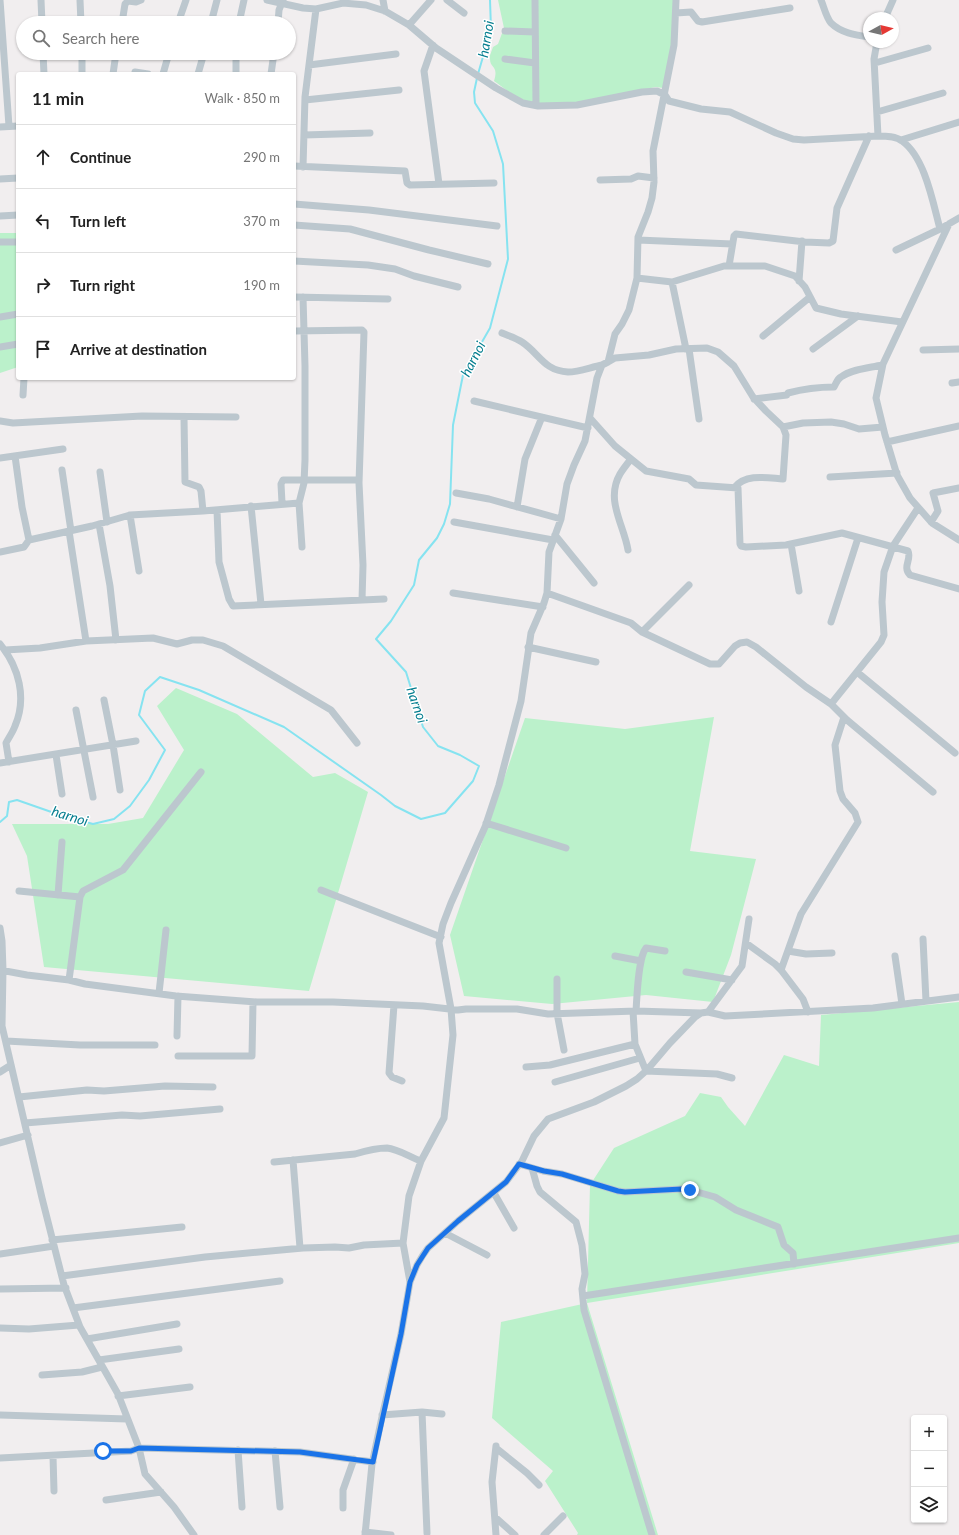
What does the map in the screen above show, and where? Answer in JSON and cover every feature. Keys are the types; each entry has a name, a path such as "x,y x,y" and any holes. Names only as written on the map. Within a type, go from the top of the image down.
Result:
{"street":[{"path":"0,0 8,126"},
{"path":"41,0 42,16"},
{"path":"80,0 81,16"},
{"path":"123,16 125,4 128,1 136,2 142,0"},
{"path":"180,16 186,0"},
{"path":"213,16 217,0"},
{"path":"241,16 244,0"},
{"path":"267,0 316,8 343,3 366,5 386,11 409,25 435,46 496,88 523,103 536,105 577,105 642,92 657,91 665,95 669,101 701,109 730,112 793,139 804,140 887,136 902,140 911,148 920,162 940,229"},
{"path":"383,0 386,11"},
{"path":"409,25 431,0"},
{"path":"447,0 464,13"},
{"path":"536,0 536,105"},
{"path":"410,1282 403,1243 409,1196 421,1161 444,1118 453,1035 451,1009 440,937 451,903 486,823 499,785 520,708 530,633 543,607 547,593 549,552 561,519 567,484 585,441 597,378 605,364 615,334 629,310 637,278 638,240 652,198 654,178 653,151 674,45 676,0"},
{"path":"821,0 830,22 837,28 851,34 863,36"},
{"path":"887,12 893,0"},
{"path":"279,16 279,10 283,2"},
{"path":"303,167 305,100 316,8"},
{"path":"676,13 691,12 698,21 702,22 790,8"},
{"path":"505,31 535,32"},
{"path":"435,46 424,71 439,184"},
{"path":"876,48 878,136"},
{"path":"875,63 928,48"},
{"path":"309,65 396,54"},
{"path":"505,59 535,63"},
{"path":"43,60 44,72"},
{"path":"82,60 82,72"},
{"path":"113,72 115,60"},
{"path":"164,72 167,60"},
{"path":"199,72 202,60"},
{"path":"236,60 236,72"},
{"path":"271,72 273,60"},
{"path":"305,100 399,90"},
{"path":"877,112 943,93"},
{"path":"902,140 959,122"},
{"path":"0,127 16,126"},
{"path":"304,135 370,133"},
{"path":"729,266 732,244 736,234 802,241 833,241 837,208 869,136"},
{"path":"296,166 405,171 407,183 410,185 494,183"},
{"path":"600,180 631,179 638,176 654,178"},
{"path":"0,179 16,178"},
{"path":"296,204 369,210 497,226"},
{"path":"0,216 16,215"},
{"path":"896,250 940,229 959,218"},
{"path":"949,224 882,365 876,398 887,442 897,473 910,498 931,522 959,540"},
{"path":"296,226 350,229 488,264"},
{"path":"638,240 732,244"},
{"path":"799,280 802,241"},
{"path":"0,242 16,242"},
{"path":"296,261 368,265 395,269 414,276 458,287"},
{"path":"637,278 672,282 724,266 765,266 795,276 805,287 816,308 902,322"},
{"path":"672,282 687,349 699,419"},
{"path":"296,297 388,299"},
{"path":"302,548 299,503 304,480 303,297"},
{"path":"763,336 810,297"},
{"path":"0,317 16,314"},
{"path":"813,349 858,316"},
{"path":"296,331 362,330 364,332 359,480 363,565 362,600"},
{"path":"502,333 523,342 544,364 567,372 605,364 615,358 633,358 676,349 707,348 718,352 734,366 754,399 783,427 786,435 784,478 758,477 737,484 735,487 696,485 689,479 646,471 616,446 590,418"},
{"path":"0,347 16,344"},
{"path":"923,350 959,349"},
{"path":"754,399 787,395 788,393 797,390 815,387 834,387 837,380 841,376 882,365"},
{"path":"23,395 24,380"},
{"path":"474,401 588,428"},
{"path":"0,421 13,423 127,416 236,417"},
{"path":"184,416 185,482 199,487 202,491 203,511"},
{"path":"517,506 525,459 542,417"},
{"path":"783,427 803,423 831,422 844,424 859,429 883,427"},
{"path":"887,442 959,426"},
{"path":"0,458 63,449"},
{"path":"15,456 22,507 30,540"},
{"path":"628,550 614,506 615,488 619,475 631,459"},
{"path":"62,470 86,641"},
{"path":"100,472 107,522"},
{"path":"830,477 897,473"},
{"path":"282,503 281,484 284,480 359,480"},
{"path":"735,487 738,488 741,546 746,547 790,544 842,533 908,551 910,554 906,568 910,575 959,589"},
{"path":"931,522 938,511 933,494 959,488"},
{"path":"456,493 517,506 561,519"},
{"path":"0,552 24,547 30,540 107,522 130,515 217,510 282,503 299,503"},
{"path":"251,506 261,604"},
{"path":"831,704 881,642 884,635 882,602 884,572 893,546 918,508"},
{"path":"217,510 219,562 231,604 233,606 384,599"},
{"path":"130,515 139,571"},
{"path":"454,522 554,538 594,583"},
{"path":"99,524 110,586 116,640"},
{"path":"831,622 858,538"},
{"path":"790,544 799,591"},
{"path":"642,632 689,585"},
{"path":"453,593 543,607"},
{"path":"547,593 631,623 642,632 710,664 719,664 735,646 746,642 756,647 806,687 831,704 844,717 933,792"},
{"path":"5,650 40,648 86,641 153,638 177,644 192,640 203,640 223,646 331,710 357,743"},
{"path":"0,644 14,666 21,689 20,712 15,728 3,743 9,762"},
{"path":"528,647 596,662"},
{"path":"858,672 955,753"},
{"path":"104,700 120,790"},
{"path":"76,710 93,797"},
{"path":"781,970 801,914 858,822 855,813 843,799 840,791 835,745 844,717"},
{"path":"0,763 136,741"},
{"path":"56,754 62,794"},
{"path":"69,980 82,891 123,870 201,772"},
{"path":"486,823 566,848"},
{"path":"58,895 62,842"},
{"path":"321,890 440,937"},
{"path":"19,891 80,897"},
{"path":"391,1535 365,1534 373,1462 382,1415 401,1334 410,1282 417,1265 428,1248 506,1182 519,1164 534,1136 548,1119 626,1086 646,1071 695,1017 704,1012 732,980 742,966 749,920"},
{"path":"0,928 2,941 2,1026 62,1276 79,1325 118,1396 139,1448 145,1474 174,1507 194,1535"},
{"path":"159,993 166,930"},
{"path":"923,939 926,1001"},
{"path":"746,943 781,970 803,999 808,1012"},
{"path":"646,1071 635,1044 634,1011 641,961 646,948 665,951"},
{"path":"788,951 806,954 832,952"},
{"path":"615,956 641,961"},
{"path":"895,956 902,1004"},
{"path":"1,970 27,976 69,980 85,984 178,996 253,1002 333,1002 458,1010 517,1009 548,1014 634,1011 704,1012 725,1016 873,1008 959,997"},
{"path":"686,972 732,980"},
{"path":"557,979 557,1013 564,1050"},
{"path":"177,1036 178,996"},
{"path":"178,1056 252,1056 253,1002"},
{"path":"394,1005 389,1073 392,1077 402,1081"},
{"path":"6,1041 80,1045 154,1045"},
{"path":"526,1067 550,1065 635,1044"},
{"path":"555,1082 640,1058"},
{"path":"0,1072 11,1065"},
{"path":"646,1071 717,1074 732,1078"},
{"path":"19,1097 87,1090 104,1091 165,1086 213,1087"},
{"path":"25,1123 122,1115 148,1116 220,1109"},
{"path":"0,1143 28,1135"},
{"path":"274,1162 355,1154 387,1148 421,1161"},
{"path":"293,1160 300,1248"},
{"path":"519,1164 562,1174 618,1191 625,1192 682,1189 715,1197 736,1210 778,1227 784,1244 793,1253 794,1264"},
{"path":"532,1168 540,1192 576,1222 582,1245 585,1274 582,1289 584,1310 652,1535"},
{"path":"494,1193 514,1228"},
{"path":"0,1254 53,1243 182,1227"},
{"path":"445,1233 487,1255"},
{"path":"583,1296 959,1238"},
{"path":"62,1276 204,1256 300,1248 335,1246 348,1248 364,1245 403,1243"},
{"path":"73,1308 280,1281"},
{"path":"1,1289 66,1288"},
{"path":"87,1339 177,1324"},
{"path":"0,1328 28,1329 79,1325"},
{"path":"99,1360 180,1349"},
{"path":"42,1375 82,1372 102,1367"},
{"path":"118,1396 190,1387"},
{"path":"382,1415 422,1412 442,1414"},
{"path":"422,1412 427,1533"},
{"path":"0,1415 127,1419"},
{"path":"496,1535 492,1482 496,1447 539,1485"},
{"path":"0,1458 53,1456 103,1451 131,1451 139,1448 300,1452 373,1462"},
{"path":"238,1450 242,1507"},
{"path":"275,1451 280,1507"},
{"path":"53,1456 54,1491"},
{"path":"343,1508 343,1490 354,1459"},
{"path":"106,1500 161,1492"},
{"path":"544,1535 562,1516"},
{"path":"495,1517 515,1535"}],"green space":[{"path":"498,0 674,0 672,40 663,88 656,87 606,98 568,103 550,104 533,102 519,98 494,81 495,70 490,62 490,56 493,47 498,44 504,28"},
{"path":"0,233 16,233 16,368 0,373"},
{"path":"176,688 237,714 313,777 335,773 368,792 309,991 44,967 27,856 12,824 108,824 143,818 184,750 157,706"},
{"path":"714,717 690,851 756,859 731,955 713,1002 646,995 552,1004 464,996 450,935 525,718 625,729"},
{"path":"959,1002 959,1243 587,1303 590,1185 614,1148 685,1116 700,1093 721,1097 745,1126 784,1055 819,1066 821,1015"},
{"path":"587,1303 658,1535 577,1535 578,1533 545,1481 553,1471 492,1418 501,1322"}],"waterway":[{"name":"harnoi","path":"478,74 491,29 490,0"},
{"name":"harnoi","path":"0,822 7,816 9,802 17,800 60,815 93,824 114,819 130,806 149,780 165,750 139,715 145,691 160,677 199,690 284,727 395,806 421,819 445,813 473,781 479,766 460,755 438,746 423,727 406,672 376,639 391,621 414,585 419,560 437,538 444,524 450,504 453,425 463,375 490,328 508,259 503,164 493,131 475,103 474,92 477,78"}],"route":[{"path":"103,1451 131,1451 139,1448 260,1450 300,1452 373,1462 382,1415 396,1360 410,1282 413,1273 428,1248 458,1221 486,1200 506,1182 519,1164 562,1174 618,1191 690,1190"}]}
